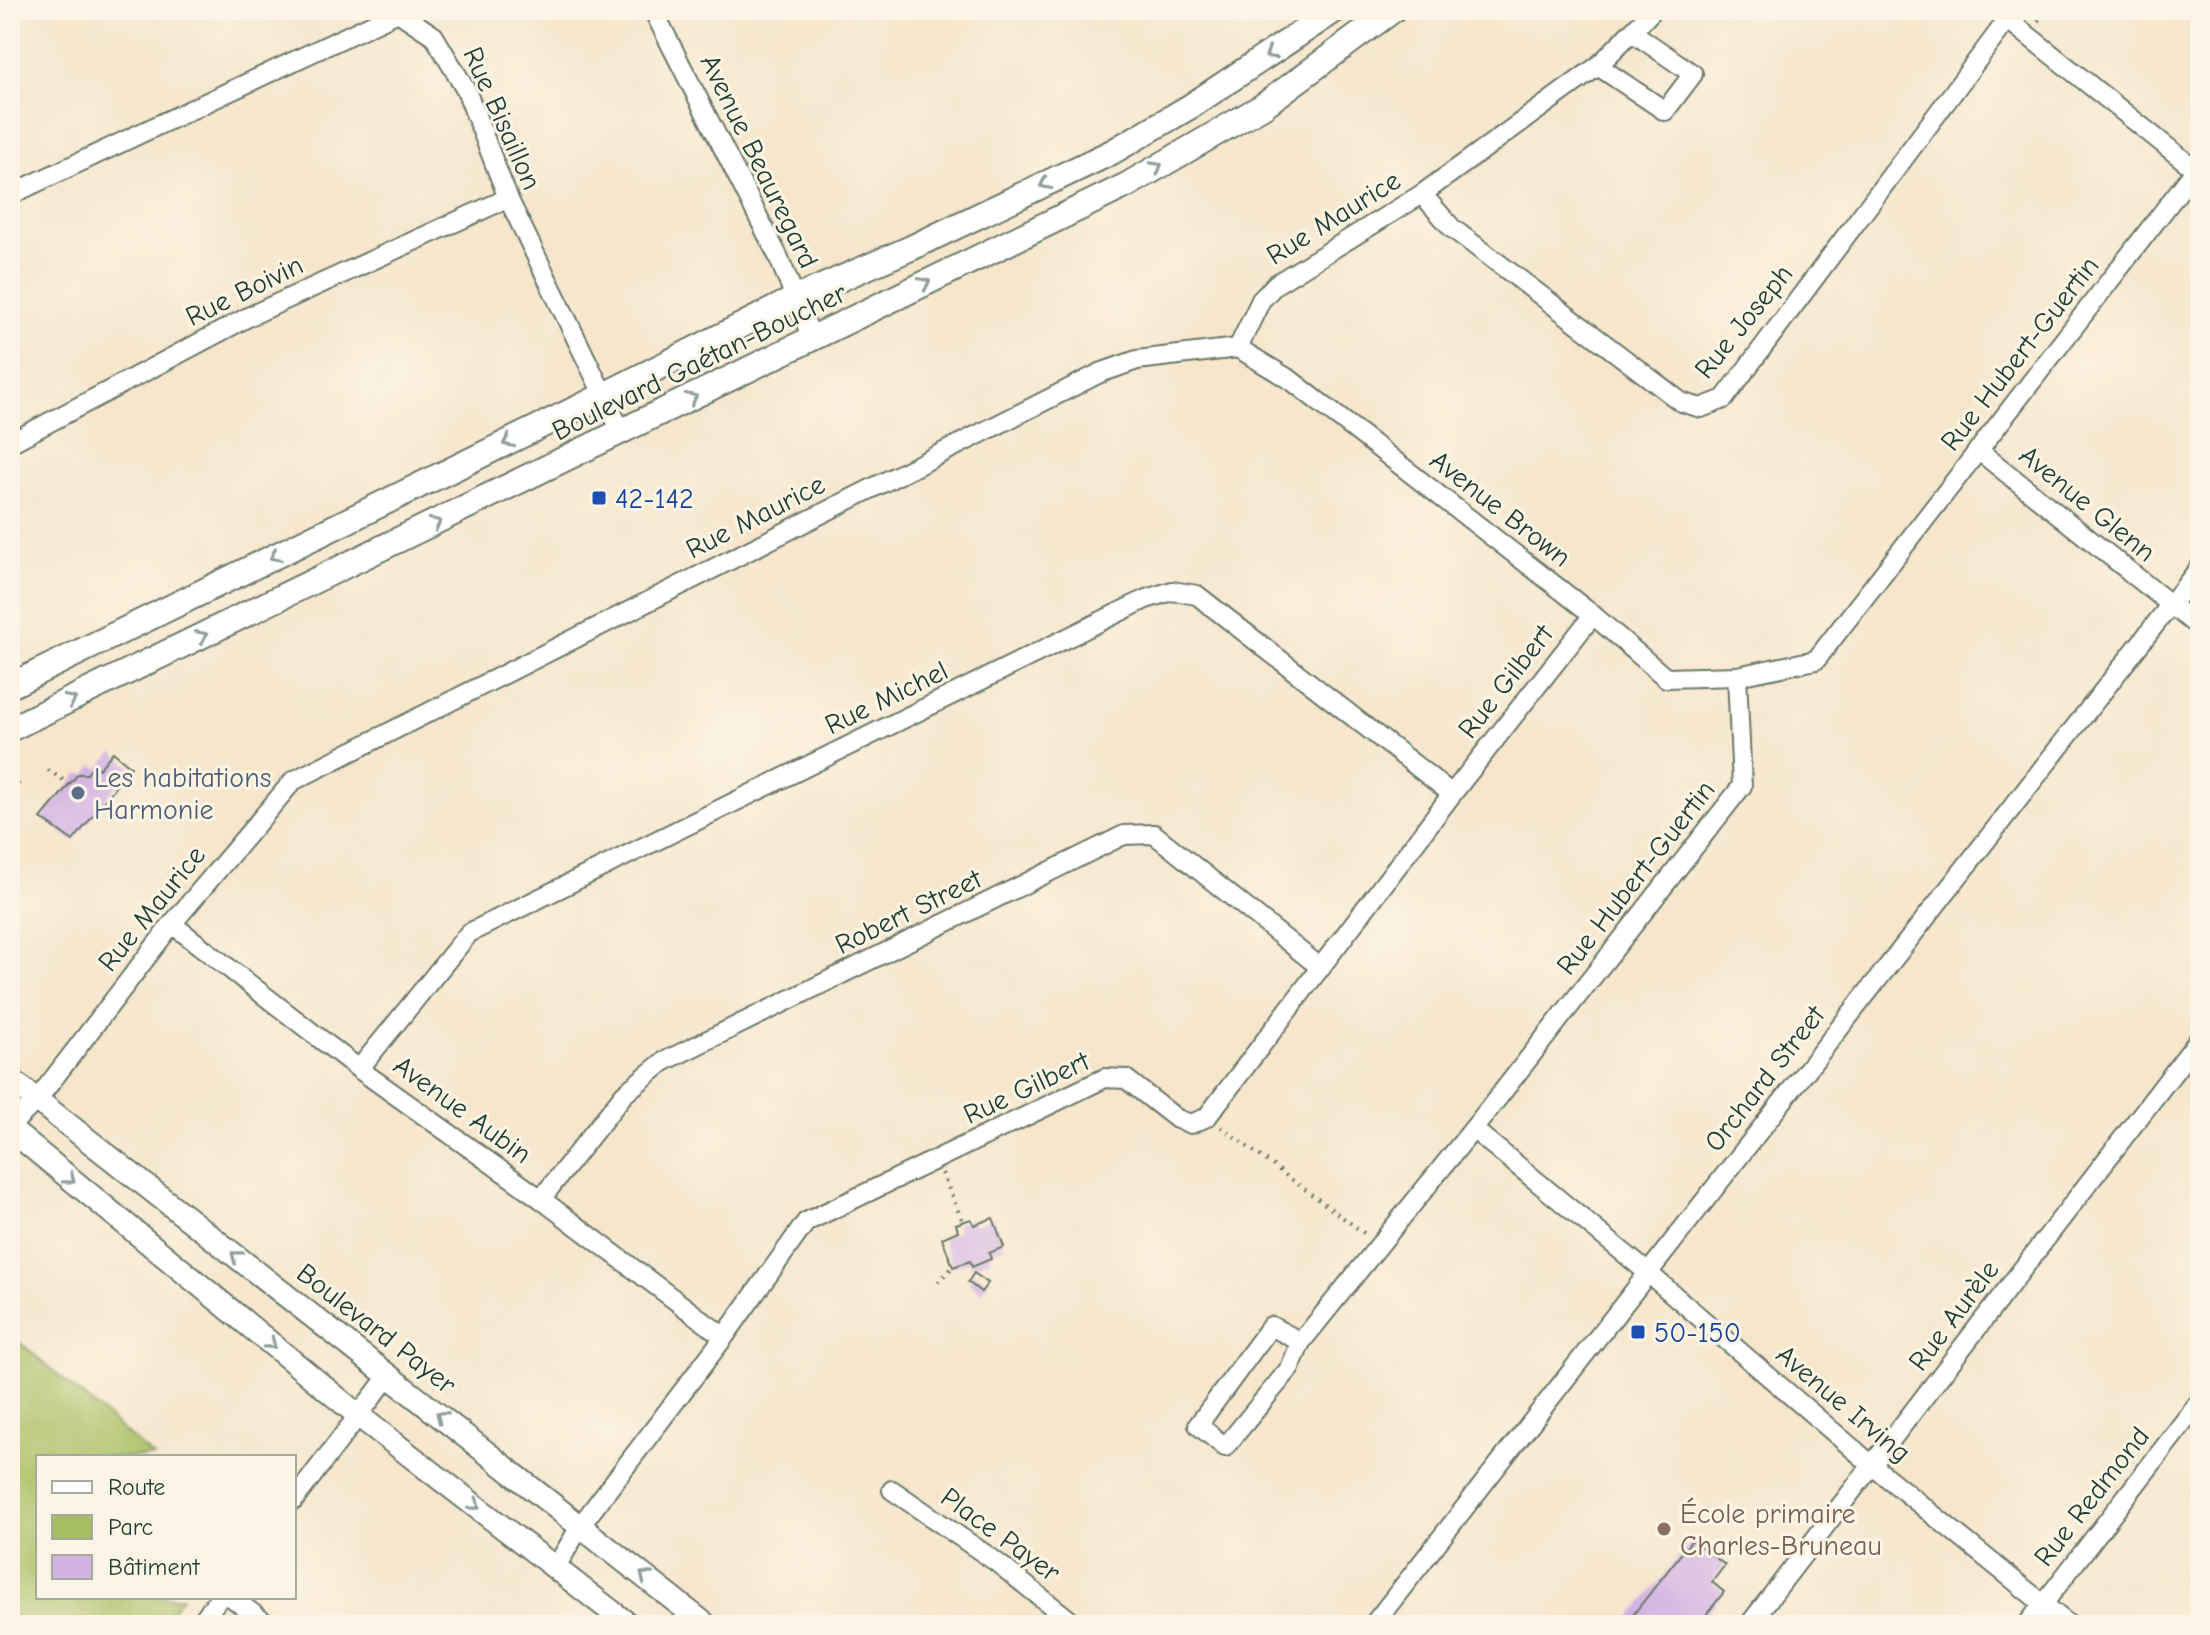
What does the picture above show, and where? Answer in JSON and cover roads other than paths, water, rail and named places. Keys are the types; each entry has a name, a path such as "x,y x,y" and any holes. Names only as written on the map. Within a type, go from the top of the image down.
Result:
{"main road":[{"name":"Boulevard Gaétan-Boucher","path":"10,686 796,298 911,248 1112,152 1191,106 1335,10"},
{"name":"Boulevard Gaétan-Boucher","path":"10,729 1127,185 1263,106 1393,10"},
{"path":"114,635 131,670"}],"street":[{"name":"Avenue Beauregard","path":"653,10 778,256 812,338"},
{"name":"Rue Maurice","path":"10,1128 37,1100 172,924 293,781 1100,373 1137,360 1238,348 1261,300 1276,284 1422,194 1598,66 1653,10"},
{"name":"Rue Bisaillon","path":"10,195 398,12 434,36 466,90 508,198 622,433"},
{"path":"2002,14 2198,167"},
{"name":"Rue Joseph","path":"1422,194 1452,228 1681,402 1701,408 1724,399 2002,14"},
{"path":"1598,66 1665,111 1693,74 1632,32"},
{"name":"Rue Hubert-Guertin","path":"1301,1342 1271,1326 1198,1425 1225,1447 1290,1368 1301,1342 1742,786 1737,676 1816,660 2198,167"},
{"name":"Rue Boivin","path":"10,443 250,316 508,198"},
{"name":"Avenue Brown","path":"1238,348 1292,381 1593,615 1666,678 1737,676"},
{"name":"Avenue Glenn","path":"1978,450 2200,628"},
{"name":"Orchard Street","path":"1373,1625 2200,567"},
{"name":"Rue Michel","path":"359,1069 469,933 1146,599 1172,591 1197,595 1452,794"},
{"name":"Rue Gilbert","path":"556,1567 581,1525 724,1337 806,1222 1105,1078 1126,1079 1177,1119 1191,1124 1207,1117 1452,794 1593,615"},
{"name":"Robert Street","path":"541,1199 624,1094 663,1062 1124,835 1154,834 1321,968"},
{"name":"Avenue Aubin","path":"172,924 359,1069 541,1199 724,1337"},
{"name":"Rue Aurèle","path":"1749,1625 2200,1038"},
{"name":"Boulevard Payer","path":"10,1079 706,1625"},
{"path":"10,1128 359,1416 629,1625"},
{"name":"Avenue Irving","path":"1473,1129 1647,1272 1873,1466 2069,1625"},
{"path":"296,1497 389,1375"},
{"name":"Rue Redmond","path":"2027,1625 2200,1401"},
{"name":"Place Payer","path":"892,1490 995,1561 1072,1622 1070,1625"},
{"path":"199,1625 218,1599"},
{"path":"234,1599 268,1625"}],"place":[{"name":"42-142","path":"599,498"},
{"name":"Les habitations Harmonie","path":"78,793"},
{"name":"50-150","path":"1638,1332"},
{"name":"École primaire Charles-Bruneau","path":"1664,1529"}]}
